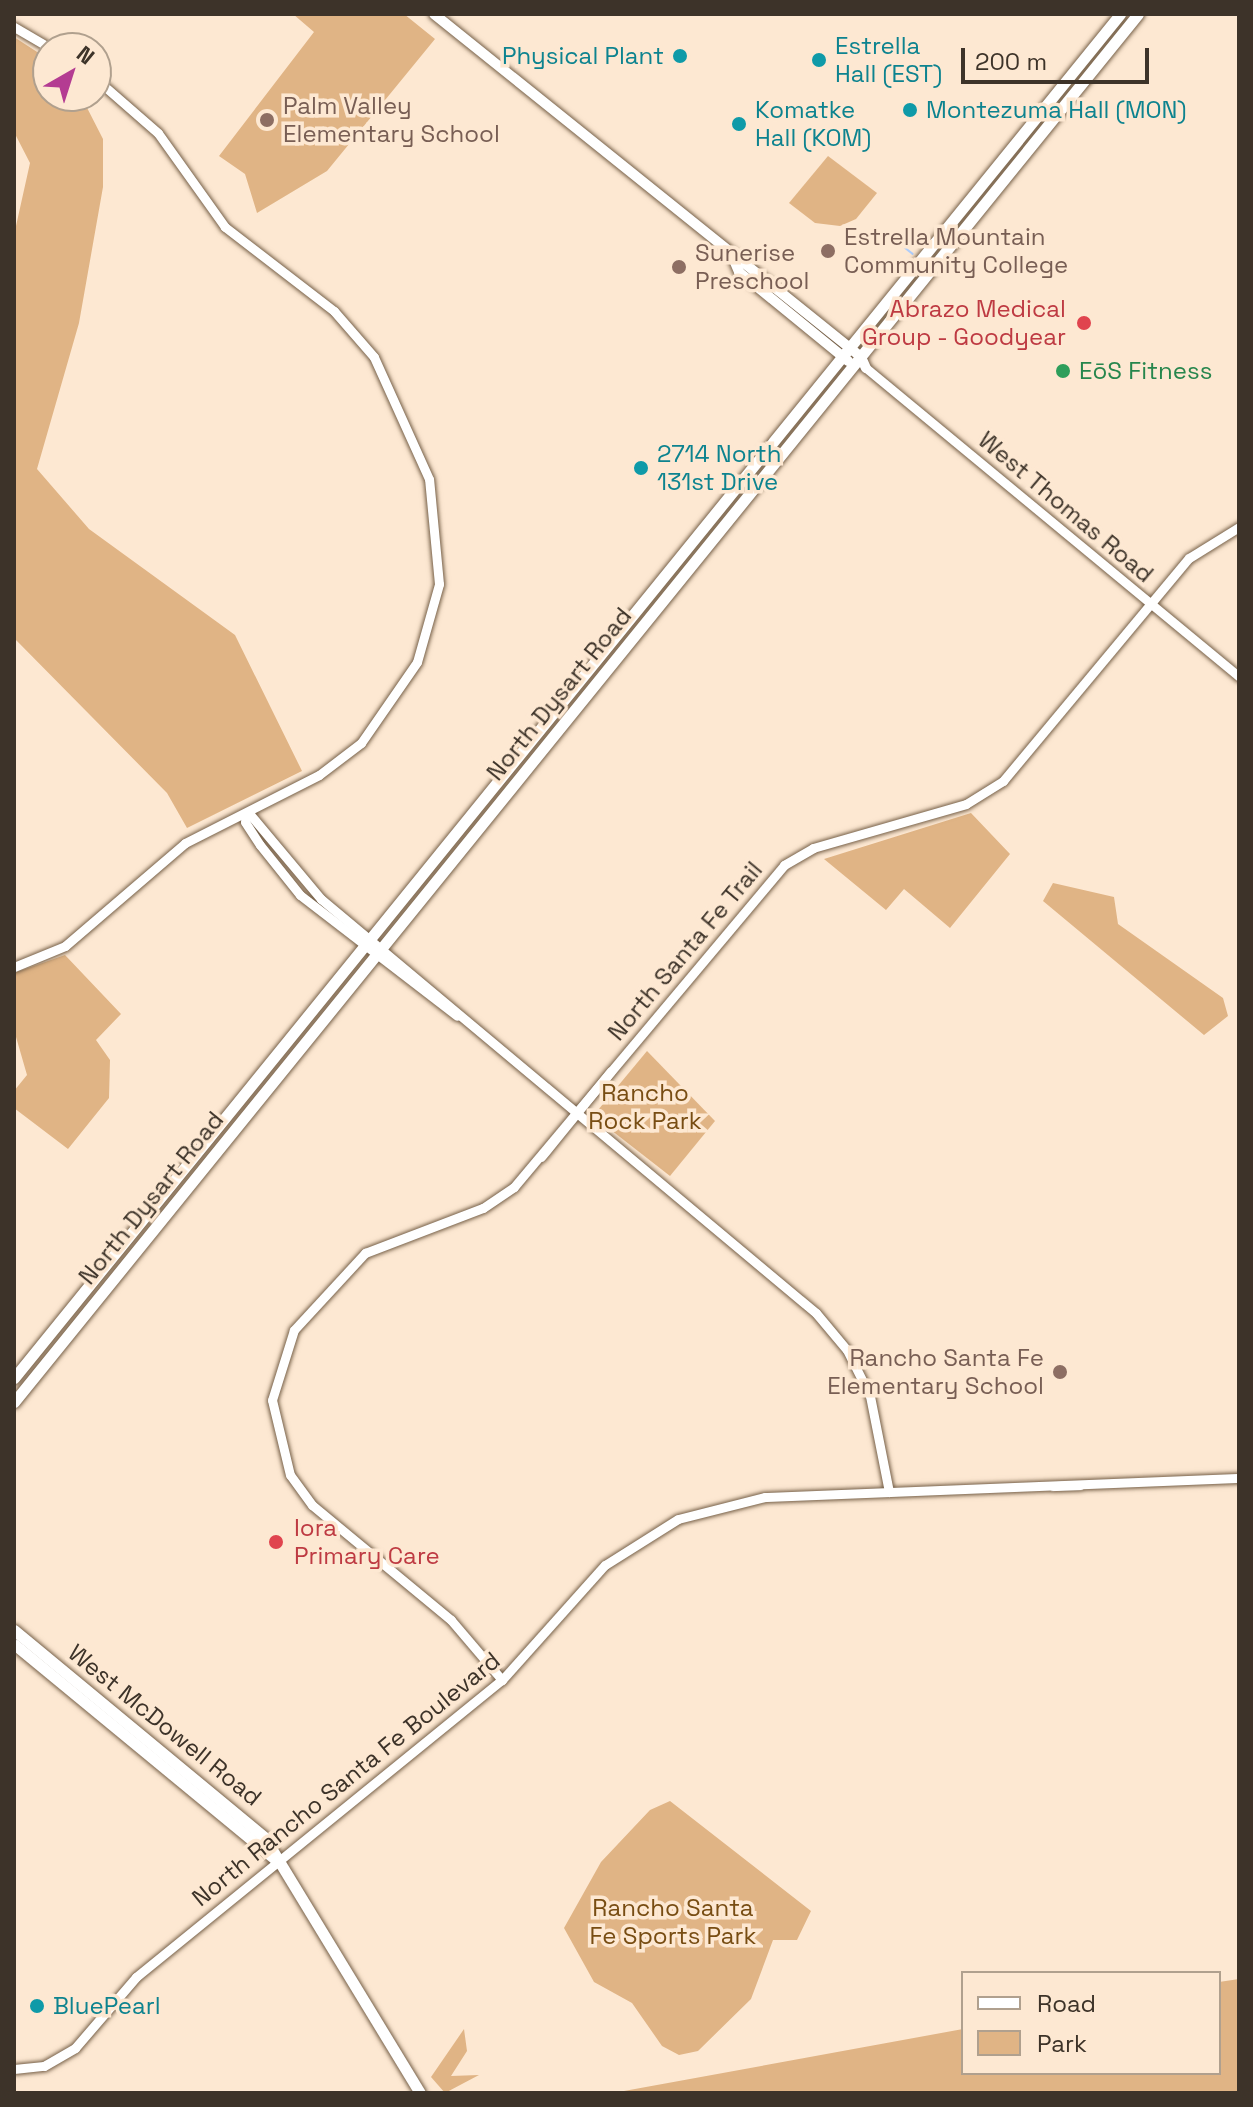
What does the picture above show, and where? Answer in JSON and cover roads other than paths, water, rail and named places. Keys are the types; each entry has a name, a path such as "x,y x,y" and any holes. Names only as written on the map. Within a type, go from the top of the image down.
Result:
{"main road":[{"name":"West Thomas Road","path":"434,14 860,364"},
{"name":"North Dysart Road","path":"14,1378 1120,14"},
{"name":"North Dysart Road","path":"14,1402 751,492 860,364 1138,14"},
{"path":"751,492 771,444"},
{"name":"West McDowell Road","path":"14,1630 278,1862 420,2093"},
{"name":"West McDowell Road","path":"14,1644 99,1707"}],"street":[{"path":"14,27 32,38"},
{"path":"14,967 65,946 169,854 296,787 369,734 423,649 440,569 429,479 386,380 353,329 225,227 158,133 112,93"},
{"name":"West Thomas Road","path":"860,364 1239,677"},
{"name":"North Santa Fe Trail","path":"502,1680 451,1620 299,1490 277,1443 272,1400 294,1330 347,1266 382,1244 483,1208 541,1157 784,865 813,848 966,804 996,787 1189,558 1239,527"},
{"path":"248,812 245,822 282,877 457,1016 802,1300 839,1339 880,1425 889,1492"},
{"name":"North Rancho Santa Fe Boulevard","path":"14,2069 44,2066 75,2048 136,1977 502,1680 605,1565 678,1519 756,1498 1239,1478"}],"waterway":[{"path":"900,244 913,254"}],"place":[{"name":"Physical Plant","path":"680,56"},
{"name":"Estrella Hall (EST)","path":"819,60"},
{"name":"Montezuma Hall (MON)","path":"910,110"},
{"name":"Palm Valley Elementary School","path":"267,120"},
{"name":"Komatke Hall (KOM)","path":"739,124"},
{"name":"Estrella Mountain Community College","path":"828,251"},
{"name":"Sunerise Preschool","path":"679,267"},
{"name":"Abrazo Medical Group - Goodyear","path":"1084,323"},
{"name":"EōS Fitness","path":"1063,371"},
{"name":"2714 North 131st Drive","path":"641,468"},
{"name":"Rancho Santa Fe Elementary School","path":"1060,1372"},
{"name":"Iora Primary Care","path":"276,1542"},
{"name":"BluePearl","path":"37,2006"}],"park label":[{"name":"Rancho Rock Park","path":"645,1107"},
{"name":"Rancho Santa Fe Sports Park","path":"673,1922"}]}
